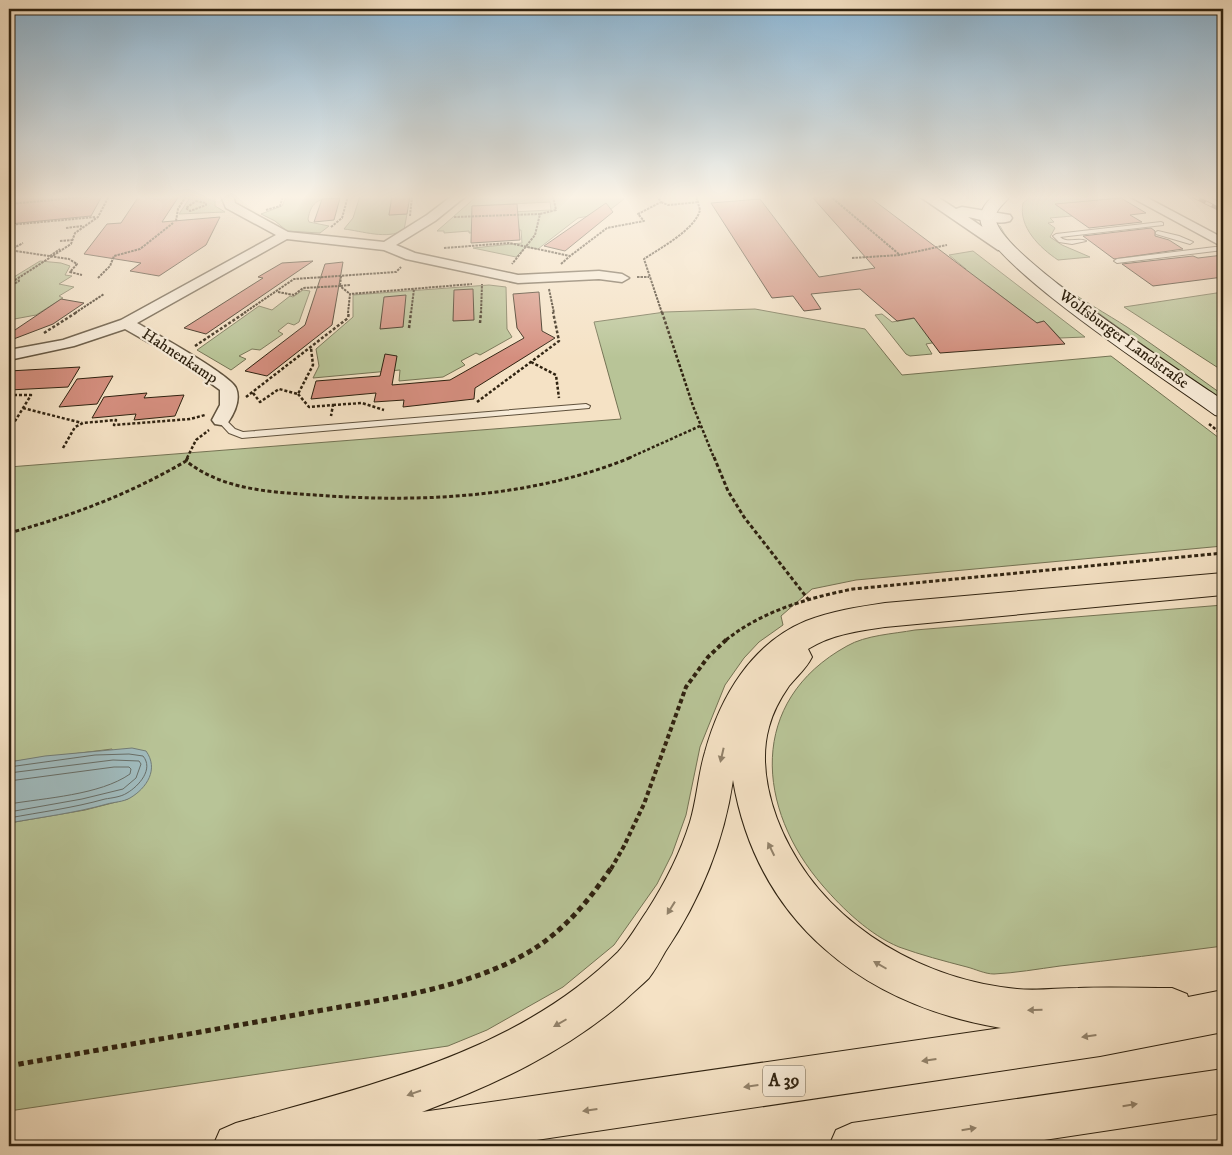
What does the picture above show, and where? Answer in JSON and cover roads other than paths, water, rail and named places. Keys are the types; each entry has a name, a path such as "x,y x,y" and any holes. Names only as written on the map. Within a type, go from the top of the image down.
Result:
{"highway":[{"path":"236,1146 451,1080 495,1060 576,1014 633,966 678,898 694,865 708,823 721,753 743,695 760,669 780,652 808,634 841,623 885,615 1223,584"},
{"path":"841,623 786,666 773,684 752,729 748,756 757,816 770,850 791,884 822,922 856,951 904,979 962,999 1017,1010 1223,1010"},
{"name":"A 39","path":"343,1146 1091,1036 1223,1010"},
{"path":"852,1146 1223,1091"}],"main road":[{"name":"Wolfsburger Landstraße","path":"1007,250 1063,296 1223,410"},
{"name":"Wolfsburger Landstraße","path":"1027,250 1043,264 1223,389"}],"street":[{"path":"9,355 68,343 99,334 126,323 258,250"},
{"path":"396,250 411,256 518,279 599,275 622,278"},
{"name":"Hahnenkamp","path":"126,323 182,355 228,388 231,398 225,415"}],"lane":[{"path":"1117,261 1208,250"},
{"path":"225,415 232,431 242,436 586,406"}],"water":[{"path":"132,748 146,751 150,758 151,771 142,789 130,798 83,810 9,823 9,762 45,756"}]}
